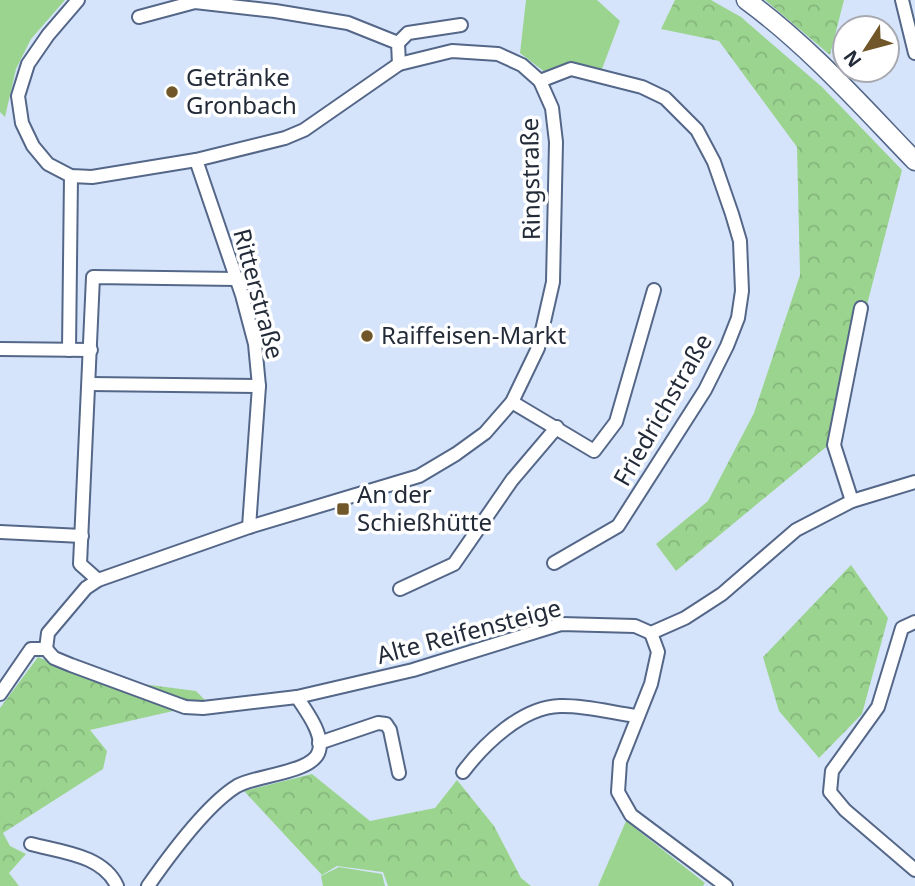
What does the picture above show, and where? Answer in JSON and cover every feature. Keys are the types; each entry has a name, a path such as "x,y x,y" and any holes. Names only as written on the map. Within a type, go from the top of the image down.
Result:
{"main road":[{"path":"746,0 779,23 915,161"}],"street":[{"path":"77,0 28,64 18,96 22,122 33,146 48,164 71,176 92,177 196,160 285,138 304,130 399,64 452,51 498,54 522,65 540,81"},
{"path":"902,0 915,53"},
{"path":"139,17 195,2 348,23 398,43"},
{"path":"399,64 398,43 408,33 461,25"},
{"name":"Friedrichstraße","path":"540,81 571,69 642,87 665,98 697,130 714,162 740,241 742,291 738,318 705,390 618,526 554,564"},
{"name":"Ringstraße","path":"46,649 48,633 86,588 99,580 249,527 419,475 456,454 485,433 512,402 538,348 553,282 556,142 552,108 540,81"},
{"name":"Ritterstraße","path":"196,160 255,344 259,386 249,527"},
{"path":"69,350 71,176"},
{"path":"99,580 80,564 93,277 236,279"},
{"path":"512,402 594,451 615,422 654,290"},
{"path":"852,501 834,444 861,308"},
{"path":"0,349 91,350"},
{"path":"90,383 259,386"},
{"path":"400,589 454,564 512,480 557,427"},
{"path":"726,886 631,815 618,792 620,762 651,684 657,652 651,633 685,618 722,594 796,530 852,501 915,482"},
{"path":"0,532 82,536"},
{"path":"915,622 902,628 878,707 832,771 830,792 845,810 915,870"},
{"name":"Alte Reifensteige","path":"46,649 54,658 71,665 185,706 203,708 297,697 413,670 561,624 635,626 651,633"},
{"path":"0,694 31,649 46,649"},
{"path":"148,886 209,809 238,786 314,760 320,750 319,743 314,726 297,697"},
{"path":"463,772 496,735 534,712 560,706 637,716"},
{"path":"319,743 378,723 386,724 390,730 399,772"},
{"path":"31,845 91,859 113,877 117,886"}],"green space":[{"path":"0,0 65,0 31,39 16,69 5,117 0,112"},
{"path":"526,0 597,0 620,21 602,69 546,73 520,53"},
{"path":"675,0 711,0 741,17 822,87 902,170 831,443 676,571 656,544 708,501 754,413 800,275 797,147 719,41 661,29"},
{"path":"765,0 844,0 840,14 831,14 830,55"},
{"path":"851,565 888,618 862,714 819,758 779,711 763,657"},
{"path":"38,657 97,682 126,690 142,684 196,691 208,703 90,730 107,751 103,769 3,833 10,846 26,854 9,873 19,886 0,886 0,708"},
{"path":"312,774 370,821 435,808 457,780 494,826 521,878 531,886 388,886 383,872 337,866 322,875 244,791"},
{"path":"626,821 705,883 703,886 598,886"},
{"path":"339,867 382,874 385,886 323,886 321,876"}],"place":[{"name":"Getränke Gronbach","path":"172,92"},
{"name":"Raiffeisen-Markt","path":"367,336"},
{"name":"An der Schießhütte","path":"343,509"}]}
